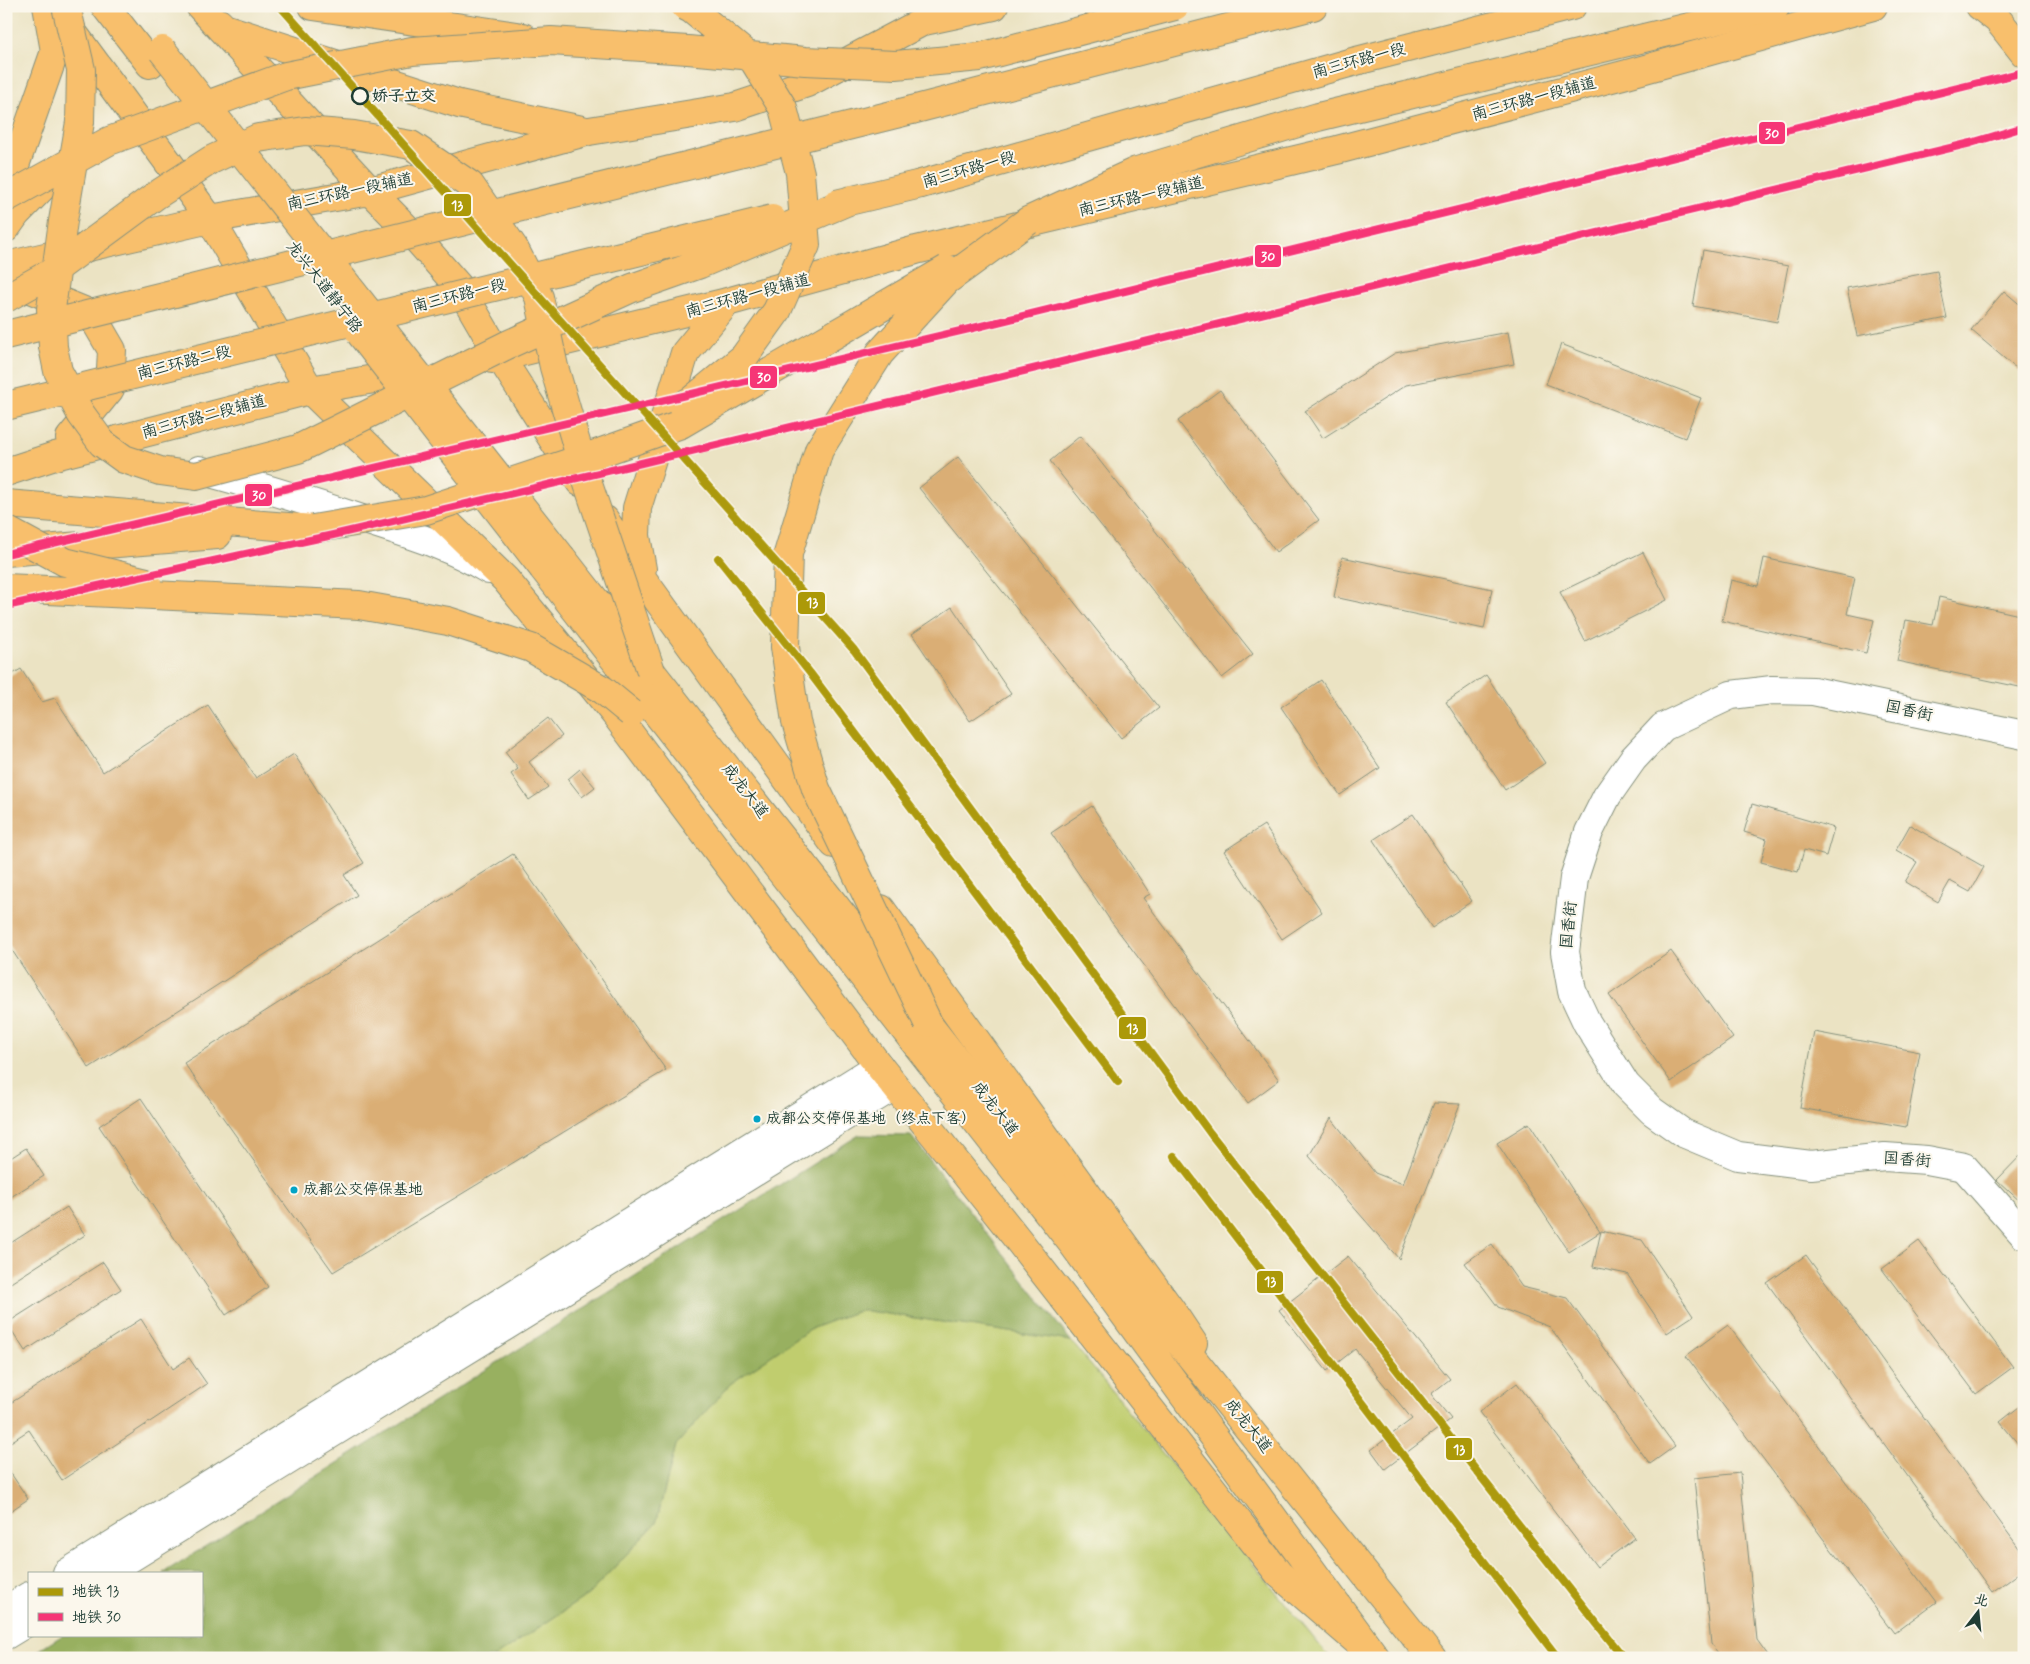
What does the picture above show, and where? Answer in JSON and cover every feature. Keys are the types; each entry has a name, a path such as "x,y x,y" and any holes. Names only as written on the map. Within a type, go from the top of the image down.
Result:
{"main road":[{"path":"6,191 55,51 48,6"},
{"path":"54,6 210,219 310,390 506,580 615,714 886,1076 1279,1574 1376,1658"},
{"path":"66,6 81,70 80,122 63,221 51,309 53,347 58,371 81,414 102,443 124,459 160,471 196,476 298,449 507,345 632,288 700,264 853,199"},
{"name":"龙兴大道静宁路","path":"105,6 552,563"},
{"name":"龙兴大道静宁路","path":"128,6 552,563"},
{"path":"200,6 224,28 459,104 588,131"},
{"path":"200,6 370,191 416,238 460,288 500,357 644,581 1171,1310 1250,1427"},
{"path":"313,6 551,41 688,50 806,61 896,65 980,57 1175,6"},
{"path":"602,452 692,400 744,357 776,311 806,245 800,173 783,108 754,61 685,6"},
{"name":"南三环路一段辅道","path":"210,219 370,191 588,131 735,107 807,83 924,21 994,6"},
{"path":"6,335 912,110 1313,6"},
{"name":"南三环路一段","path":"362,319 921,184 1356,61 1572,6"},
{"path":"6,552 313,529 426,510 681,424 1028,221 1136,171 1318,118 1776,6"},
{"name":"南三环路一段辅道","path":"405,374 500,357 727,302 916,250 1337,150 1627,74 1873,6"},
{"path":"1980,6 1998,20 2024,54"},
{"path":"6,198 109,141 286,76 412,51 551,41"},
{"path":"6,298 48,274 155,196 211,160 258,138 306,131 354,135 412,145 470,185 514,248 539,298 554,368 583,466 651,671"},
{"path":"6,228 16,214 62,167"},
{"path":"6,266 210,219"},
{"path":"920,1031 816,789 796,722 785,647 788,554 820,450 880,354 946,281 1028,221"},
{"path":"6,286 26,287 91,314 112,350 110,389 55,456"},
{"path":"644,581 636,536 637,508 685,353 727,302"},
{"name":"南三环路二段","path":"6,406 362,319"},
{"name":"南三环路二段辅道","path":"6,472 55,456 310,390 405,374"},
{"path":"6,504 313,529"},
{"path":"6,530 65,562 206,597"},
{"name":"成龙大道","path":"552,563 651,671 920,1031"},
{"name":"成龙大道","path":"552,563 1080,1235 1376,1658"},
{"path":"6,588 359,605 448,620 531,648 603,690 631,713 696,784 797,920 920,1031"},
{"name":"成龙大道","path":"1080,1235 1250,1427 1432,1658"}],"street":[{"path":"101,444 276,491 435,542 466,556 506,580"},
{"name":"国香街","path":"2024,735 1813,691 1772,690 1730,695 1663,727 1633,759 1607,796 1589,832 1574,878 1565,952 1572,991 1583,1015 1621,1077 1652,1111 1683,1133 1738,1156 1811,1165 1885,1157 1927,1160 1964,1167 2024,1234"},
{"path":"69,1572 886,1076"},
{"path":"108,1572 886,1076"},
{"path":"6,1610 28,1597"},
{"path":"6,1634 28,1622"}],"green space":[{"path":"859,1135 911,1136 1071,1341 861,1310 810,1329 730,1384 676,1445 656,1523 589,1594 493,1658 27,1658 61,1636 202,1636 202,1572 165,1572"},
{"path":"861,1310 1071,1341 1330,1658 493,1658 589,1594 656,1523 676,1445 730,1384 810,1329"}],"building":[{"path":"1703,250 1788,266 1777,322 1693,306"},
{"path":"1937,271 1947,318 1857,336 1847,288"},
{"path":"2004,291 2024,308 2024,375 1971,330"},
{"path":"1508,332 1514,364 1406,385 1323,438 1305,411 1395,353"},
{"path":"1561,344 1701,398 1685,438 1546,384"},
{"path":"1220,390 1319,520 1276,552 1178,421"},
{"path":"1080,436 1253,654 1222,678 1050,461"},
{"path":"958,457 1159,708 1121,738 919,488"},
{"path":"1643,552 1667,600 1585,641 1560,592"},
{"path":"1342,557 1492,589 1484,629 1334,597"},
{"path":"1764,558 1855,578 1847,614 1874,620 1866,653 1722,621 1731,580 1758,586"},
{"path":"1939,597 2024,616 2024,688 1897,661 1906,620 1933,625"},
{"path":"952,607 1011,694 970,721 912,634"},
{"path":"21,669 42,702 55,698 103,772 208,705 256,778 294,754 364,863 344,875 357,895 89,1068 6,941 6,678"},
{"path":"1486,675 1545,763 1505,790 1446,702"},
{"path":"1321,680 1380,768 1340,795 1281,707"},
{"path":"548,718 562,736 529,762 548,787 529,800 511,774 518,769 505,752"},
{"path":"580,769 595,787 582,797 568,779"},
{"path":"1752,804 1834,828 1826,856 1804,850 1798,872 1761,862 1767,839 1744,832"},
{"path":"1092,806 1150,894 1143,898 1279,1080 1248,1103 1110,920 1051,833"},
{"path":"1413,814 1472,901 1432,928 1373,840"},
{"path":"1264,825 1322,912 1282,939 1224,851"},
{"path":"1910,825 1984,867 1970,892 1950,881 1938,902 1905,882 1917,862 1896,850"},
{"path":"513,854 666,1070 333,1272 184,1063"},
{"path":"1671,951 1733,1038 1671,1082 1609,995"},
{"path":"1814,1032 1920,1052 1906,1127 1800,1108"},
{"path":"141,1098 268,1287 226,1315 99,1126"},
{"path":"1434,1103 1460,1104 1399,1259 1309,1156 1331,1118 1375,1173 1403,1184"},
{"path":"1529,1123 1600,1232 1569,1252 1497,1143"},
{"path":"26,1148 44,1176 6,1200 6,1161"},
{"path":"2024,1152 2024,1205 1997,1180"},
{"path":"67,1207 85,1235 6,1286 6,1246"},
{"path":"1601,1231 1642,1240 1693,1316 1667,1333 1627,1274 1593,1267"},
{"path":"1919,1241 2013,1367 1976,1394 1882,1269"},
{"path":"1492,1244 1522,1287 1567,1298 1675,1446 1650,1464 1550,1327 1498,1307 1465,1263"},
{"path":"1806,1255 2024,1555 2024,1569 1992,1592 1767,1283"},
{"path":"1348,1256 1450,1379 1431,1394 1451,1419 1385,1469 1371,1450 1412,1419 1355,1349 1327,1371 1279,1310"},
{"path":"103,1262 121,1289 25,1351 7,1323"},
{"path":"141,1319 173,1369 189,1358 207,1384 62,1480 29,1430 6,1445 6,1406"},
{"path":"1728,1325 1936,1602 1894,1633 1686,1356"},
{"path":"1517,1383 1635,1538 1597,1567 1479,1412"},
{"path":"2024,1403 2024,1451 2000,1422"},
{"path":"6,1466 28,1499 6,1514"},
{"path":"1740,1473 1757,1640 1770,1658 1722,1658 1711,1644 1694,1478"}],"metro line":[{"name":"13","path":"280,6 854,650 1210,1133 1624,1658"},
{"name":"30","path":"6,554 969,329 2024,72"},
{"name":"30","path":"6,606 333,535 633,465 1971,143 2024,127"},
{"name":"13","path":"718,558 810,673 1118,1082"},
{"name":"13","path":"1174,1156 1558,1658"}],"place":[{"name":"娇子立交","path":"360,96"},
{"name":"成都公交停保基地（终点下客）","path":"757,1119"},
{"name":"成都公交停保基地","path":"294,1190"}]}
